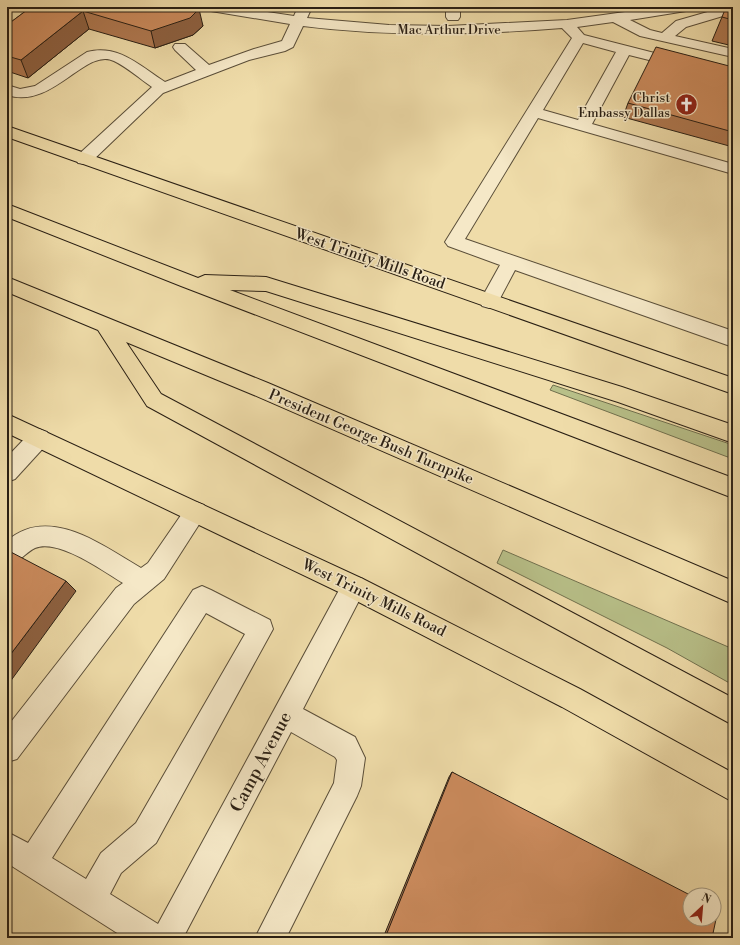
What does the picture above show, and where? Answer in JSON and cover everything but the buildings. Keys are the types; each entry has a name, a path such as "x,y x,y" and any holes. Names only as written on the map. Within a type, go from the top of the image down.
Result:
{"main road":[{"name":"West Trinity Mills Road","path":"7,130 733,386"},
{"path":"7,210 188,281 733,488"},
{"path":"188,281 266,284 622,395 733,434"},
{"name":"President George Bush Turnpike","path":"7,284 261,389 733,593"},
{"path":"105,325 154,400 733,712"},
{"name":"West Trinity Mills Road","path":"7,423 354,587 571,698 733,788"}],"street":[{"name":"Mac Arthur Drive","path":"211,7 298,22 390,30 502,30 565,18"},
{"path":"84,158 140,106 163,88 255,53 288,44 303,7 319,9"},
{"path":"608,7 617,19 645,32 733,54"},
{"name":"Mac Arthur Drive","path":"418,16 453,12 502,16 617,19 686,7"},
{"path":"665,37 681,24 733,9"},
{"path":"565,18 579,38 733,77"},
{"path":"579,38 454,242 733,339"},
{"path":"180,47 207,72"},
{"path":"583,126 624,50"},
{"path":"7,90 19,94 40,90 92,55 116,56 163,88"},
{"path":"533,112 733,169"},
{"path":"489,301 511,262"},
{"path":"7,472 39,438"},
{"path":"7,749 125,596 156,571 196,512"},
{"path":"7,556 17,546 34,537 52,535 69,540 143,582"},
{"name":"Camp Avenue","path":"167,938 354,587"},
{"path":"33,862 202,598 261,629 146,833 111,863 91,898"},
{"path":"270,938 346,786 351,758 345,747 286,714"},
{"path":"7,846 153,938"}],"green space":[{"path":"553,385 733,445 733,459 550,390"},
{"path":"503,550 733,649 733,685 667,648 497,563"}],"place":[{"name":"Christ Embassy Dallas","path":"686,105"}]}
